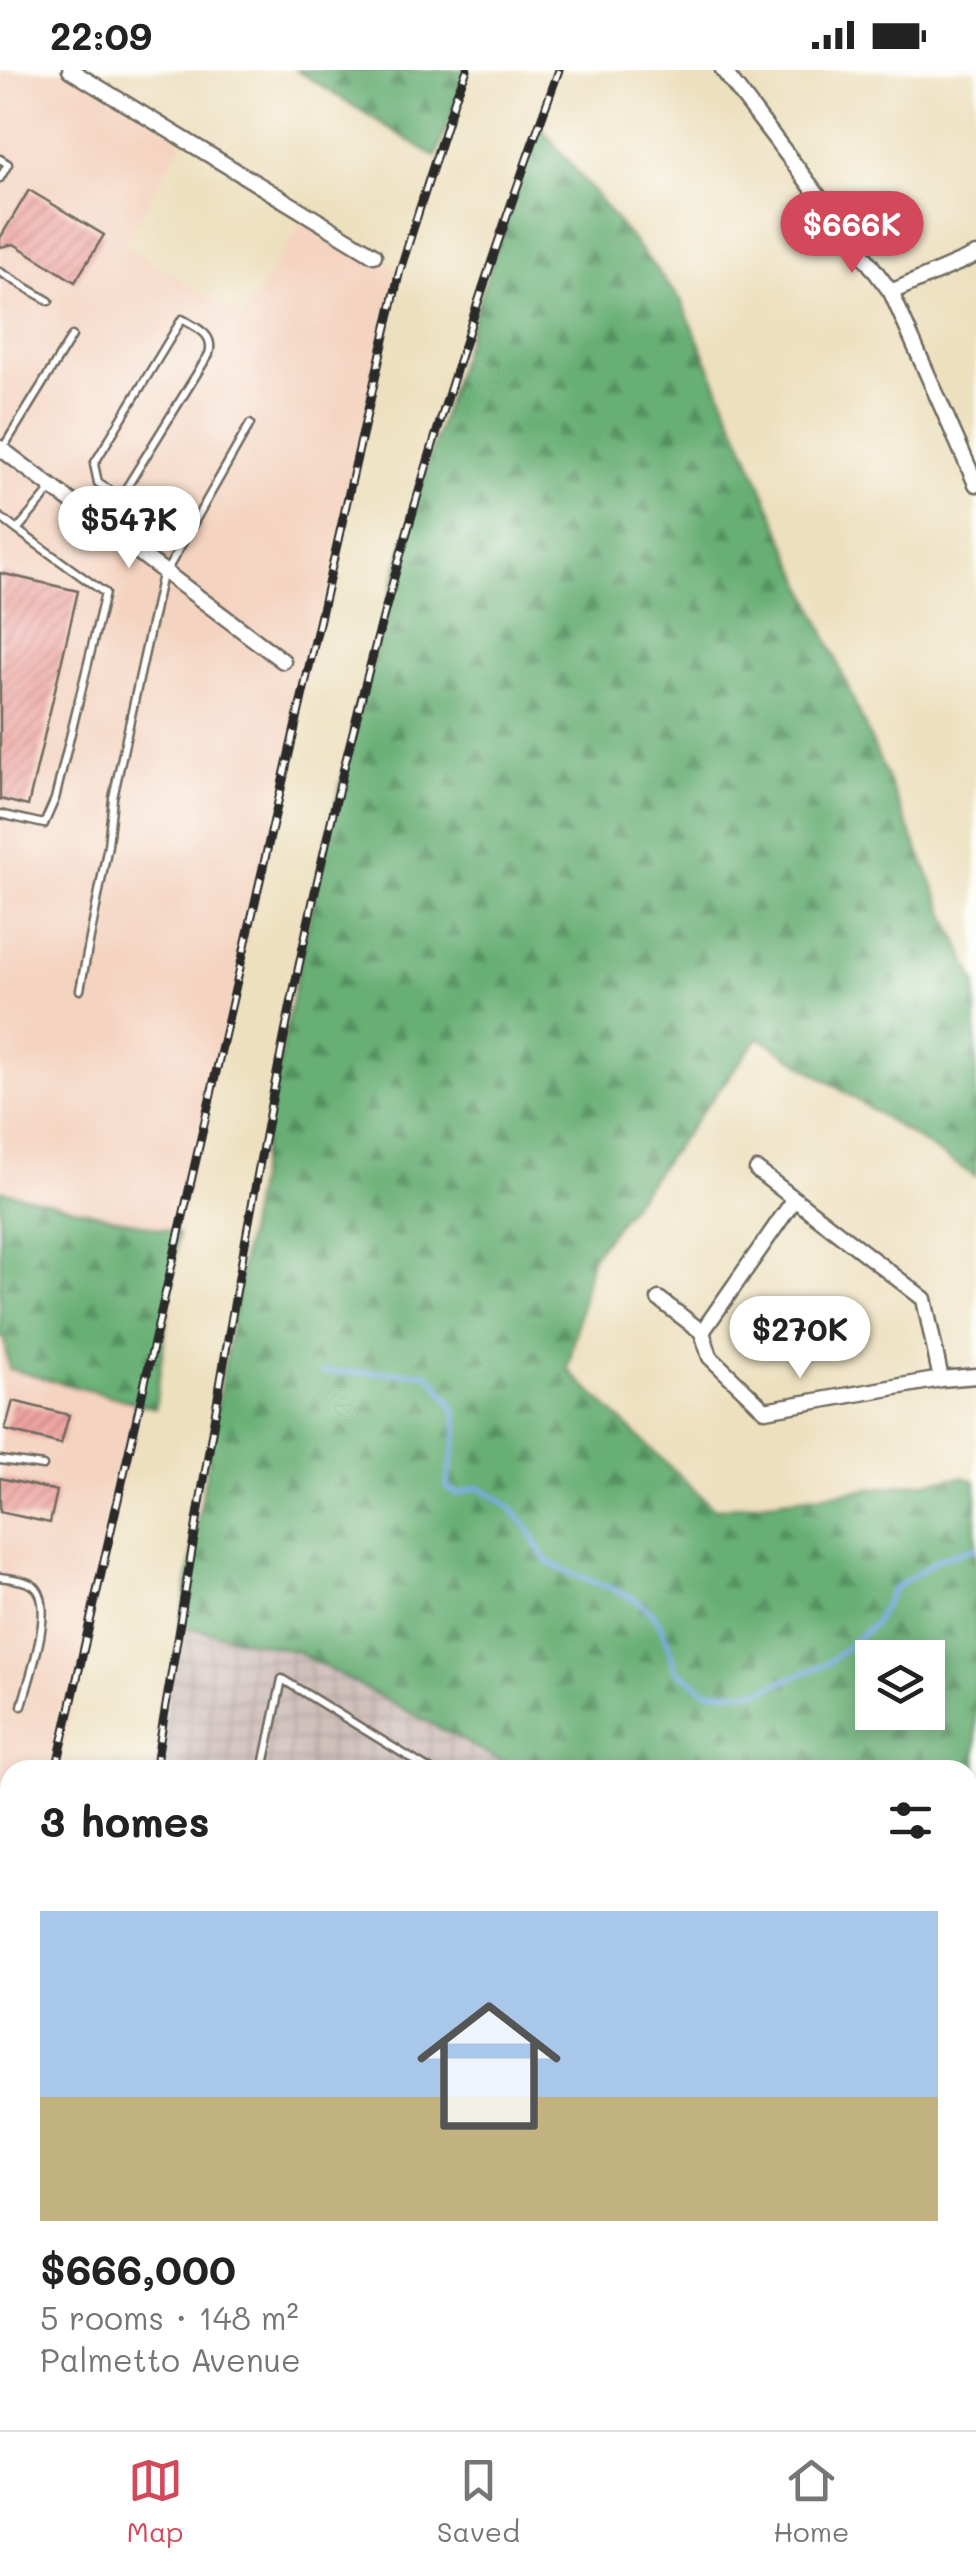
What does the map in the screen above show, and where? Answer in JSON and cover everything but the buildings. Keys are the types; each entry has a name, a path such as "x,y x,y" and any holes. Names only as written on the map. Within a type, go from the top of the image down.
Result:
{"street":[{"path":"70,70 374,255"},
{"path":"723,70 891,292 976,484"},
{"path":"891,292 976,254"},
{"path":"1,448 284,660"},
{"path":"757,1170 924,1298 940,1380"},
{"path":"702,1332 794,1200"},
{"path":"659,1300 702,1332 710,1358 765,1410 976,1376"}],"lane":[{"path":"0,158 8,164 0,178"},
{"path":"0,272 49,301"},
{"path":"104,524 122,498 210,354 212,347 205,332 182,319 94,464 98,482 122,498"},
{"path":"1,448 72,336"},
{"path":"80,990 108,845 112,798 165,570 250,424"},
{"path":"17,530 54,486"},
{"path":"0,517 104,593 56,799 44,824 0,814"},
{"path":"0,1460 43,1466"},
{"path":"0,1577 30,1584 38,1590 43,1603 42,1626 22,1706"},
{"path":"265,1760 282,1680 414,1760"}],"shaded area":[{"path":"0,70 70,70 184,139 125,245 242,318 307,214 400,270 60,1760 0,1760"},
{"path":"180,1626 295,1651 499,1760 157,1760"}],"green space":[{"path":"296,70 467,70 436,157"},
{"path":"539,125 681,300 976,984 976,1177 759,1037 591,1258 568,1370 714,1509 963,1477 976,1481 976,1760 499,1760 295,1651 180,1626 259,1167 295,984 362,699 444,410"},
{"path":"0,1190 178,1233 155,1408 9,1369 4,1339 0,1336"}],"waterway":[{"path":"323,1372 428,1373 448,1398 456,1417 447,1488 458,1494 479,1487 520,1518 552,1564 638,1602 657,1620 675,1669 707,1691 759,1691 828,1663 875,1623 892,1590 940,1558 976,1548"}],"railway":[{"path":"58,1760 400,270 467,70"},
{"path":"157,1760 249,1223 338,791 393,583 454,376 559,70"}]}
